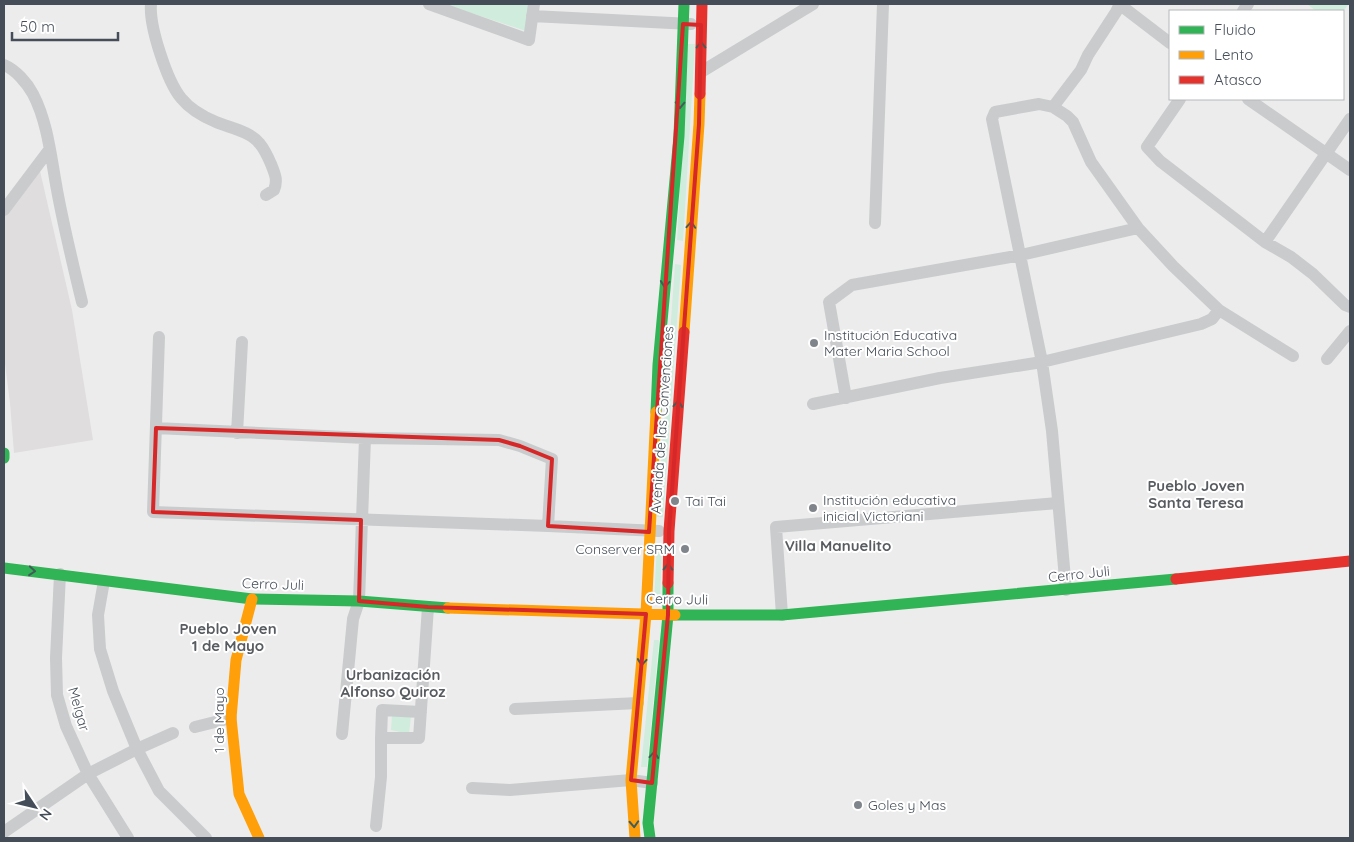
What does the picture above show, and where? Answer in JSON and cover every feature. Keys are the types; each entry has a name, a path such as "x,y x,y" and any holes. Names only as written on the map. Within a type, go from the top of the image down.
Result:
{"street":[{"path":"150,4 152,26 164,65 181,99 191,108 215,122 236,129 259,142 276,175 277,184 274,190 266,195"},
{"path":"429,4 529,40 533,10 701,25"},
{"name":"Avenida de las Convenciones","path":"635,838 631,780 646,614 658,365 679,136 684,4"},
{"name":"Avenida de las Convenciones","path":"650,838 648,823 668,615 669,531 699,124 702,4"},
{"path":"701,72 813,4"},
{"path":"875,223 883,4"},
{"path":"1053,107 1081,70 1119,4 1169,42"},
{"path":"4,65 27,84 33,94 46,128 66,234 82,302"},
{"path":"1179,100 1147,147 1160,161 1265,242 1291,257 1313,274 1345,305 1350,307"},
{"path":"1249,100 1350,170"},
{"path":"1066,590 1052,431 1042,362 992,119 994,112 1039,104 1053,107 1073,122 1090,162 1138,228 1173,266 1219,310 1293,356"},
{"path":"1265,242 1328,154 1350,119"},
{"path":"4,210 50,150"},
{"path":"846,398 828,302 852,285 1021,255 1138,228"},
{"path":"668,254 689,254"},
{"path":"813,404 940,378 1042,362 1201,324 1212,319 1219,310"},
{"path":"1327,359 1350,331"},
{"path":"159,337 153,512 548,526 649,532 669,531"},
{"path":"237,432 242,342"},
{"path":"156,428 365,438 499,440 552,459 548,526"},
{"path":"342,734 353,619 359,601 365,438"},
{"path":"4,453 4,458"},
{"path":"782,615 776,527 1058,502"},
{"name":"Cerro Juli","path":"4,568 252,599 359,601 428,607 668,615 782,615 1066,590 1350,561"},
{"name":"Melgar","path":"60,574 56,658 57,695 66,726 88,774 128,838"},
{"path":"104,581 98,615 100,650 113,690 137,749 159,791 206,838"},
{"name":"1 de Mayo","path":"252,599 236,660 231,718 239,794 259,838"},
{"path":"381,738 419,738 428,607"},
{"path":"515,709 638,703"},
{"path":"376,826 381,777 382,710 421,712"},
{"path":"195,727 231,718"},
{"path":"4,832 88,774 173,733"},
{"path":"472,788 510,790 631,780 652,783"}],"highlighted area":[{"path":"683,24 701,25 699,124 669,531 668,615 652,783 631,780 646,614 428,607 359,601 361,520 153,512 156,428 499,440 552,459 548,526 649,532"}],"shaded area":[{"path":"40,171 72,310 93,440 14,453 4,356 4,214"}],"green space":[{"path":"444,4 529,4 526,31"},
{"path":"1307,4 1349,4 1344,10 1315,10"},
{"path":"688,44 695,44 683,241 677,240"},
{"path":"675,264 681,265 663,517 657,517"},
{"path":"657,545 662,545 660,602 654,602"},
{"path":"654,640 659,640 647,767 641,767"},
{"path":"392,714 411,716 409,734 391,730"}],"traffic: fast":[{"path":"656,412 658,365 679,136 684,4"},
{"path":"4,453 4,458"},
{"path":"4,568 252,599 359,601 448,608"},
{"path":"675,615 782,615 1176,579"},
{"path":"650,838 648,823 668,615 668,583"}],"traffic: slow":[{"path":"684,332 700,94"},
{"path":"635,838 631,780 646,614 656,412"},
{"path":"252,599 236,660 231,718 239,794 259,838"},
{"path":"448,608 675,615"}],"traffic: jam":[{"path":"700,94 702,4"},
{"path":"668,583 669,531 684,332"},
{"path":"1176,579 1350,561"}],"place":[{"name":"Institución Educativa Mater Maria School","path":"814,343"},
{"name":"Tai Tai","path":"675,501"},
{"name":"Institución educativa inicial Victoriani","path":"813,508"},
{"name":"Conserver SRM","path":"685,549"},
{"name":"Goles y Mas","path":"858,805"}],"district":[{"name":"Pueblo Joven Santa Teresa","path":"1196,494"},
{"name":"Villa Manuelito","path":"838,546"},
{"name":"Pueblo Joven 1 de Mayo","path":"228,638"},
{"name":"Urbanización Alfonso Quiroz","path":"393,684"}]}
